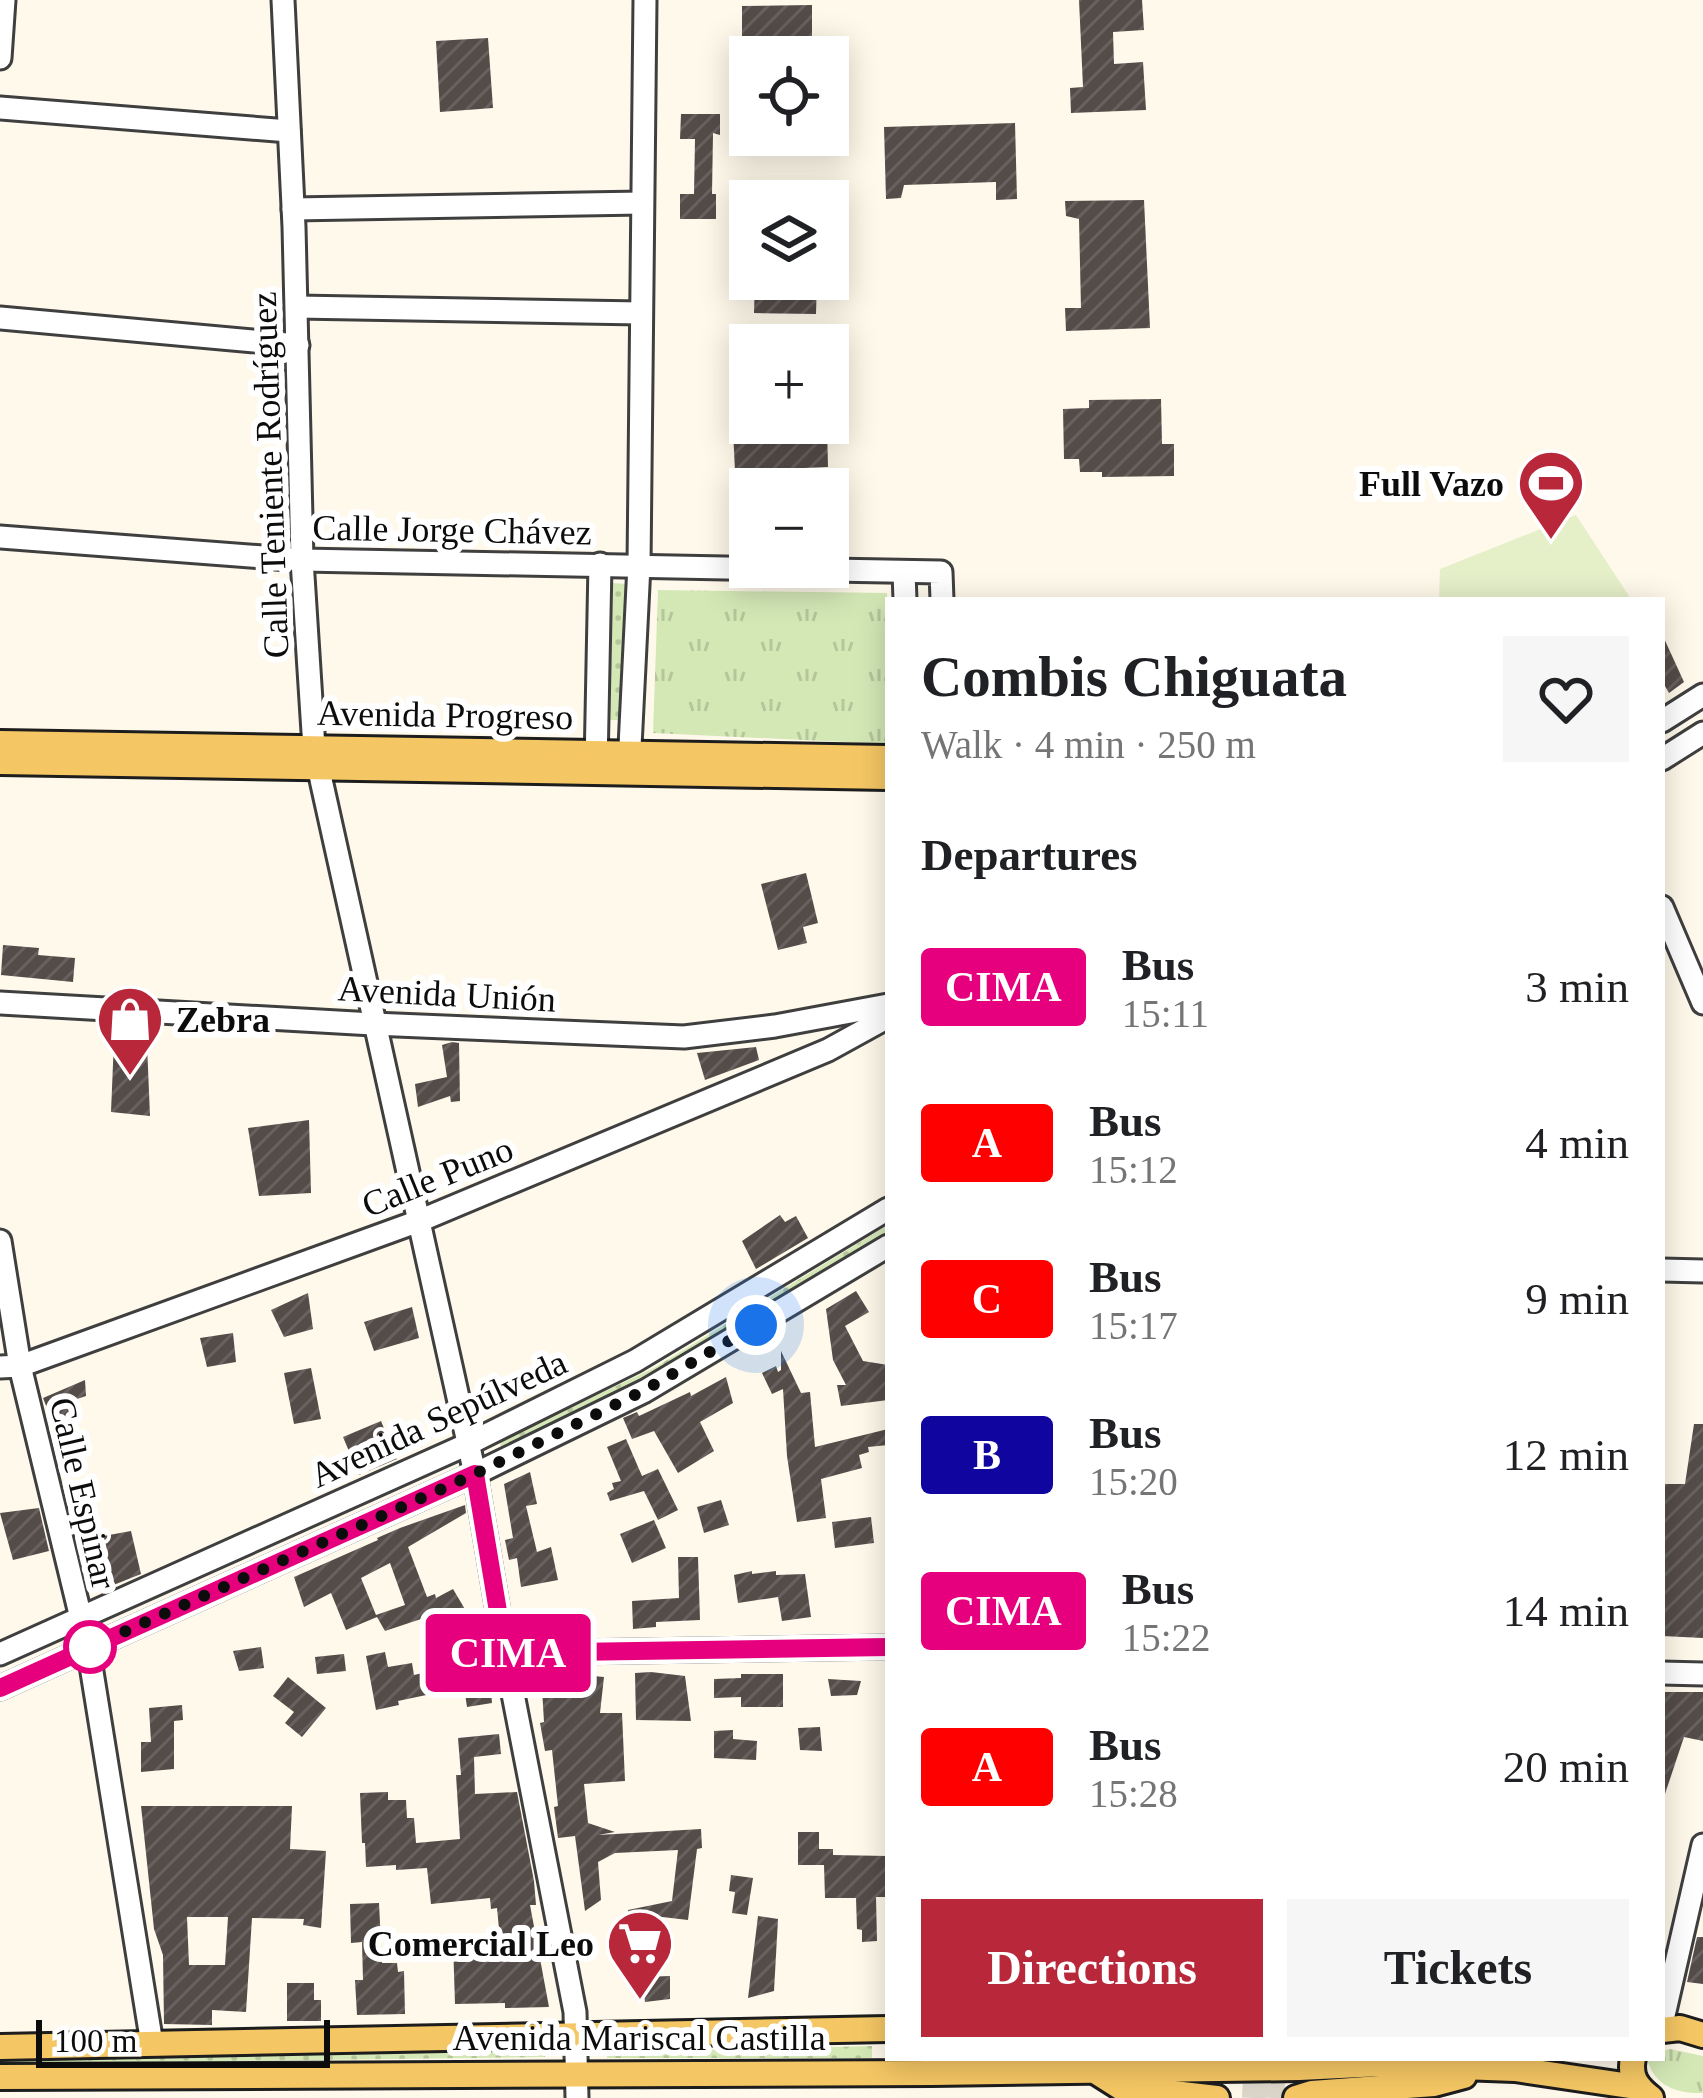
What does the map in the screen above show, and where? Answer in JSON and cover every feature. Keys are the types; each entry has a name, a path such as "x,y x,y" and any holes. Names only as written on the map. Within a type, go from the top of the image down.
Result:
{"main road":[{"name":"Avenida Progreso","path":"0,743 316,758 596,763 885,758"},
{"name":"Avenida Progreso","path":"0,762 316,758"},
{"name":"Avenida Progreso","path":"629,763 885,777"},
{"path":"1665,2026 1703,2035"},
{"name":"Avenida Mariscal Castilla","path":"0,2047 885,2029"},
{"path":"1634,2061 1633,2076 1644,2092"},
{"name":"Avenida Mariscal Castilla","path":"0,2077 576,2085 942,2066 1096,2072 1380,2064 1551,2073 1644,2092"},
{"path":"1296,2098 1434,2084 1490,2069"},
{"path":"1096,2072 1120,2087 1217,2098"}],"street":[{"path":"0,58 4,0"},
{"name":"Calle Teniente Rodríguez","path":"283,0 302,560 316,758 475,1474 574,2012 576,2085"},
{"path":"629,763 639,565 645,0"},
{"path":"0,108 289,131"},
{"path":"293,209 642,203"},
{"path":"296,307 641,313"},
{"path":"0,319 298,345"},
{"name":"Calle Jorge Chávez","path":"0,537 302,560 904,572"},
{"path":"596,763 600,564"},
{"path":"905,597 904,572 941,572 942,597"},
{"path":"1665,719 1703,695"},
{"path":"1665,757 1703,733"},
{"path":"1665,915 1703,1003"},
{"name":"Avenida Unión","path":"0,1003 685,1036 776,1026 885,1006"},
{"name":"Calle Puno","path":"10,1367 419,1221 828,1049 885,1019"},
{"name":"Avenida Sepúlveda","path":"0,1654 468,1444 635,1361 885,1211"},
{"name":"Calle Espinar","path":"0,1241 10,1367 88,1648 152,2044"},
{"name":"Avenida Sepúlveda","path":"0,1688 475,1474 645,1390 885,1248"},
{"path":"1665,1270 1703,1271"},
{"path":"326,1508 335,1536"},
{"path":"505,1653 885,1647"},
{"path":"1665,1672 1703,1674"},
{"path":"1665,2013 1703,1845"}],"green space":[{"name":"Full Vazo","path":"1576,515 1629,596 1439,597 1440,569"},
{"path":"613,583 627,584 623,720 609,720"},
{"path":"658,590 887,593 885,744 653,733"},
{"path":"885,1227 885,1237 657,1377 502,1455 500,1441 654,1368"},
{"path":"872,2046 872,2058 607,2058 607,2052"},
{"path":"544,2049 545,2057 0,2064 0,2056"},
{"path":"1665,2050 1703,2056 1703,2093 1677,2090 1657,2078 1648,2062 1665,2061"}],"building":[{"path":"1079,0 1142,0 1144,30 1113,32 1114,64 1143,62 1146,110 1071,113 1070,88 1083,87"},
{"path":"812,5 812,36 742,36 742,6"},
{"path":"488,38 493,108 440,112 436,41"},
{"path":"681,114 720,114 720,135 713,133 716,219 680,219 680,194 694,194 695,139 680,139"},
{"path":"1015,123 1017,199 996,200 996,182 904,185 901,198 886,199 884,127"},
{"path":"1144,200 1150,328 1066,331 1065,308 1081,308 1079,219 1066,216 1065,201"},
{"path":"754,300 816,300 816,314 754,313"},
{"path":"1161,399 1162,444 1174,444 1174,476 1102,477 1102,472 1080,472 1079,459 1064,459 1063,409 1089,408 1089,400"},
{"path":"734,444 827,444 828,467 735,468"},
{"path":"1665,641 1684,682 1669,693 1665,686"},
{"path":"806,873 818,923 803,927 807,943 778,950 761,884"},
{"path":"3,945 39,948 38,955 75,958 73,982 1,975"},
{"name":"Zebra","path":"114,1040 147,1044 150,1116 111,1112"},
{"path":"459,1043 460,1101 451,1102 450,1096 418,1107 415,1084 447,1077 442,1045"},
{"path":"756,1047 759,1060 705,1080 697,1053"},
{"path":"309,1120 311,1193 259,1196 248,1128"},
{"path":"780,1215 785,1222 796,1216 808,1238 756,1269 742,1241"},
{"path":"856,1291 869,1312 845,1326 863,1361 885,1365 885,1400 841,1406 837,1385 846,1385 833,1360 826,1309"},
{"path":"308,1293 313,1329 284,1337 271,1310"},
{"path":"412,1307 419,1338 374,1351 364,1322"},
{"path":"233,1333 236,1362 207,1367 200,1338"},
{"path":"781,1351 801,1393 810,1392 815,1447 885,1430 885,1445 868,1447 869,1452 859,1455 862,1468 821,1479 826,1518 797,1522 783,1389 772,1394 762,1373 776,1366 781,1370"},
{"path":"311,1368 321,1419 294,1424 284,1373"},
{"path":"726,1377 733,1403 700,1422 714,1451 678,1473 654,1431 632,1439 623,1418 637,1412 639,1416 690,1392 691,1396"},
{"path":"85,1380 86,1396 77,1399 81,1414 52,1421 43,1398"},
{"path":"381,1421 397,1459 359,1475 343,1437"},
{"path":"1694,1424 1703,1424 1703,1638 1665,1636 1665,1484 1685,1484"},
{"path":"626,1439 642,1476 658,1469 678,1510 658,1520 644,1491 610,1501 607,1493 614,1489 612,1483 621,1481 607,1447"},
{"path":"530,1472 537,1504 526,1506 537,1552 551,1547 558,1580 521,1587 517,1558 509,1560 505,1540 513,1538 504,1484"},
{"path":"721,1500 729,1525 704,1533 697,1507"},
{"path":"465,1505 466,1513 408,1547 427,1597 435,1594 436,1598 453,1589 472,1621 482,1619 492,1703 467,1707 464,1687 376,1710 366,1656 385,1652 388,1667 412,1663 414,1675 453,1666 439,1613 385,1631 377,1617 346,1630 331,1593 304,1607 294,1577 400,1528","holes":["390,1563 405,1605 376,1615 361,1578"]},
{"path":"39,1508 49,1551 13,1560 0,1513"},
{"path":"871,1517 874,1543 835,1548 832,1522"},
{"path":"654,1520 666,1548 632,1563 620,1534"},
{"path":"131,1531 141,1574 106,1588 87,1539"},
{"path":"678,1557 698,1557 700,1620 656,1622 656,1627 633,1629 632,1601 679,1598"},
{"path":"752,1571 805,1574 811,1617 782,1621 778,1597 738,1603 734,1575"},
{"path":"261,1647 264,1668 239,1671 233,1651"},
{"path":"344,1654 346,1671 317,1674 315,1657"},
{"path":"572,1669 572,1674 604,1677 600,1713 622,1713 625,1781 584,1784 588,1823 615,1832 598,1835 701,1829 702,1848 697,1849 688,1920 628,1913 672,1901 678,1850 615,1853 598,1862 601,1900 585,1911 575,1836 558,1838 552,1750 545,1751 540,1723 544,1722 541,1672"},
{"path":"635,1673 685,1676 691,1721 636,1720"},
{"path":"741,1674 783,1674 783,1707 741,1707 741,1697 714,1698 714,1679 741,1678"},
{"path":"288,1677 326,1708 302,1737 285,1723 294,1712 273,1696"},
{"path":"828,1679 861,1681 857,1695 831,1696"},
{"path":"1665,1692 1703,1692 1703,1741 1684,1737 1665,1794"},
{"path":"182,1705 183,1720 174,1721 174,1769 141,1772 141,1742 151,1742 149,1708"},
{"path":"820,1727 822,1751 800,1750 798,1728"},
{"path":"733,1730 733,1739 757,1741 756,1760 714,1758 714,1731"},
{"path":"499,1734 501,1754 474,1757 475,1794 517,1792 534,1881 536,1905 530,1905 549,2007 455,2004 453,1942 500,1939 497,1908 491,1909 490,1898 431,1904 427,1868 366,1867 360,1793 388,1792 388,1800 406,1800 407,1818 414,1818 416,1843 460,1839 458,1738"},
{"path":"141,1806 292,1806 290,1849 326,1851 321,1928 303,1925 304,1919 252,1918 246,2012 212,2010 212,2025 164,2024 163,1955 154,1929","holes":["187,1917 228,1917 225,1965 189,1965"]},
{"path":"798,1832 819,1832 819,1849 833,1849 833,1855 885,1856 885,1897 876,1897 877,1941 862,1942 856,1898 825,1898 824,1865 798,1865"},
{"path":"731,1875 753,1878 747,1915 732,1913"},
{"path":"379,1903 382,1963 397,1963 398,1972 404,1971 405,2014 357,2015 355,1980 363,1980 362,1942 351,1943 350,1904"},
{"path":"758,1916 778,1919 774,1991 748,1998"},
{"path":"1697,1937 1703,1937 1703,1984 1687,1982"},
{"path":"670,1976 670,1999 645,2002 642,1977"},
{"path":"287,1983 314,1983 314,2000 321,2000 321,2021 287,2021"}],"tunnel":[{"path":"1254,2098 1256,2061"},
{"path":"1272,2098 1275,2061"}],"bus line":[{"name":"CIMA","path":"0,1688 475,1474 505,1653 885,1647"}],"place":[{"name":"Full Vazo","path":"1551,542"},
{"name":"Zebra","path":"130,1078"},
{"name":"Comercial Leo","path":"640,2002"}],"route":[{"path":"90,1647 475,1474 645,1390 756,1325"}]}
